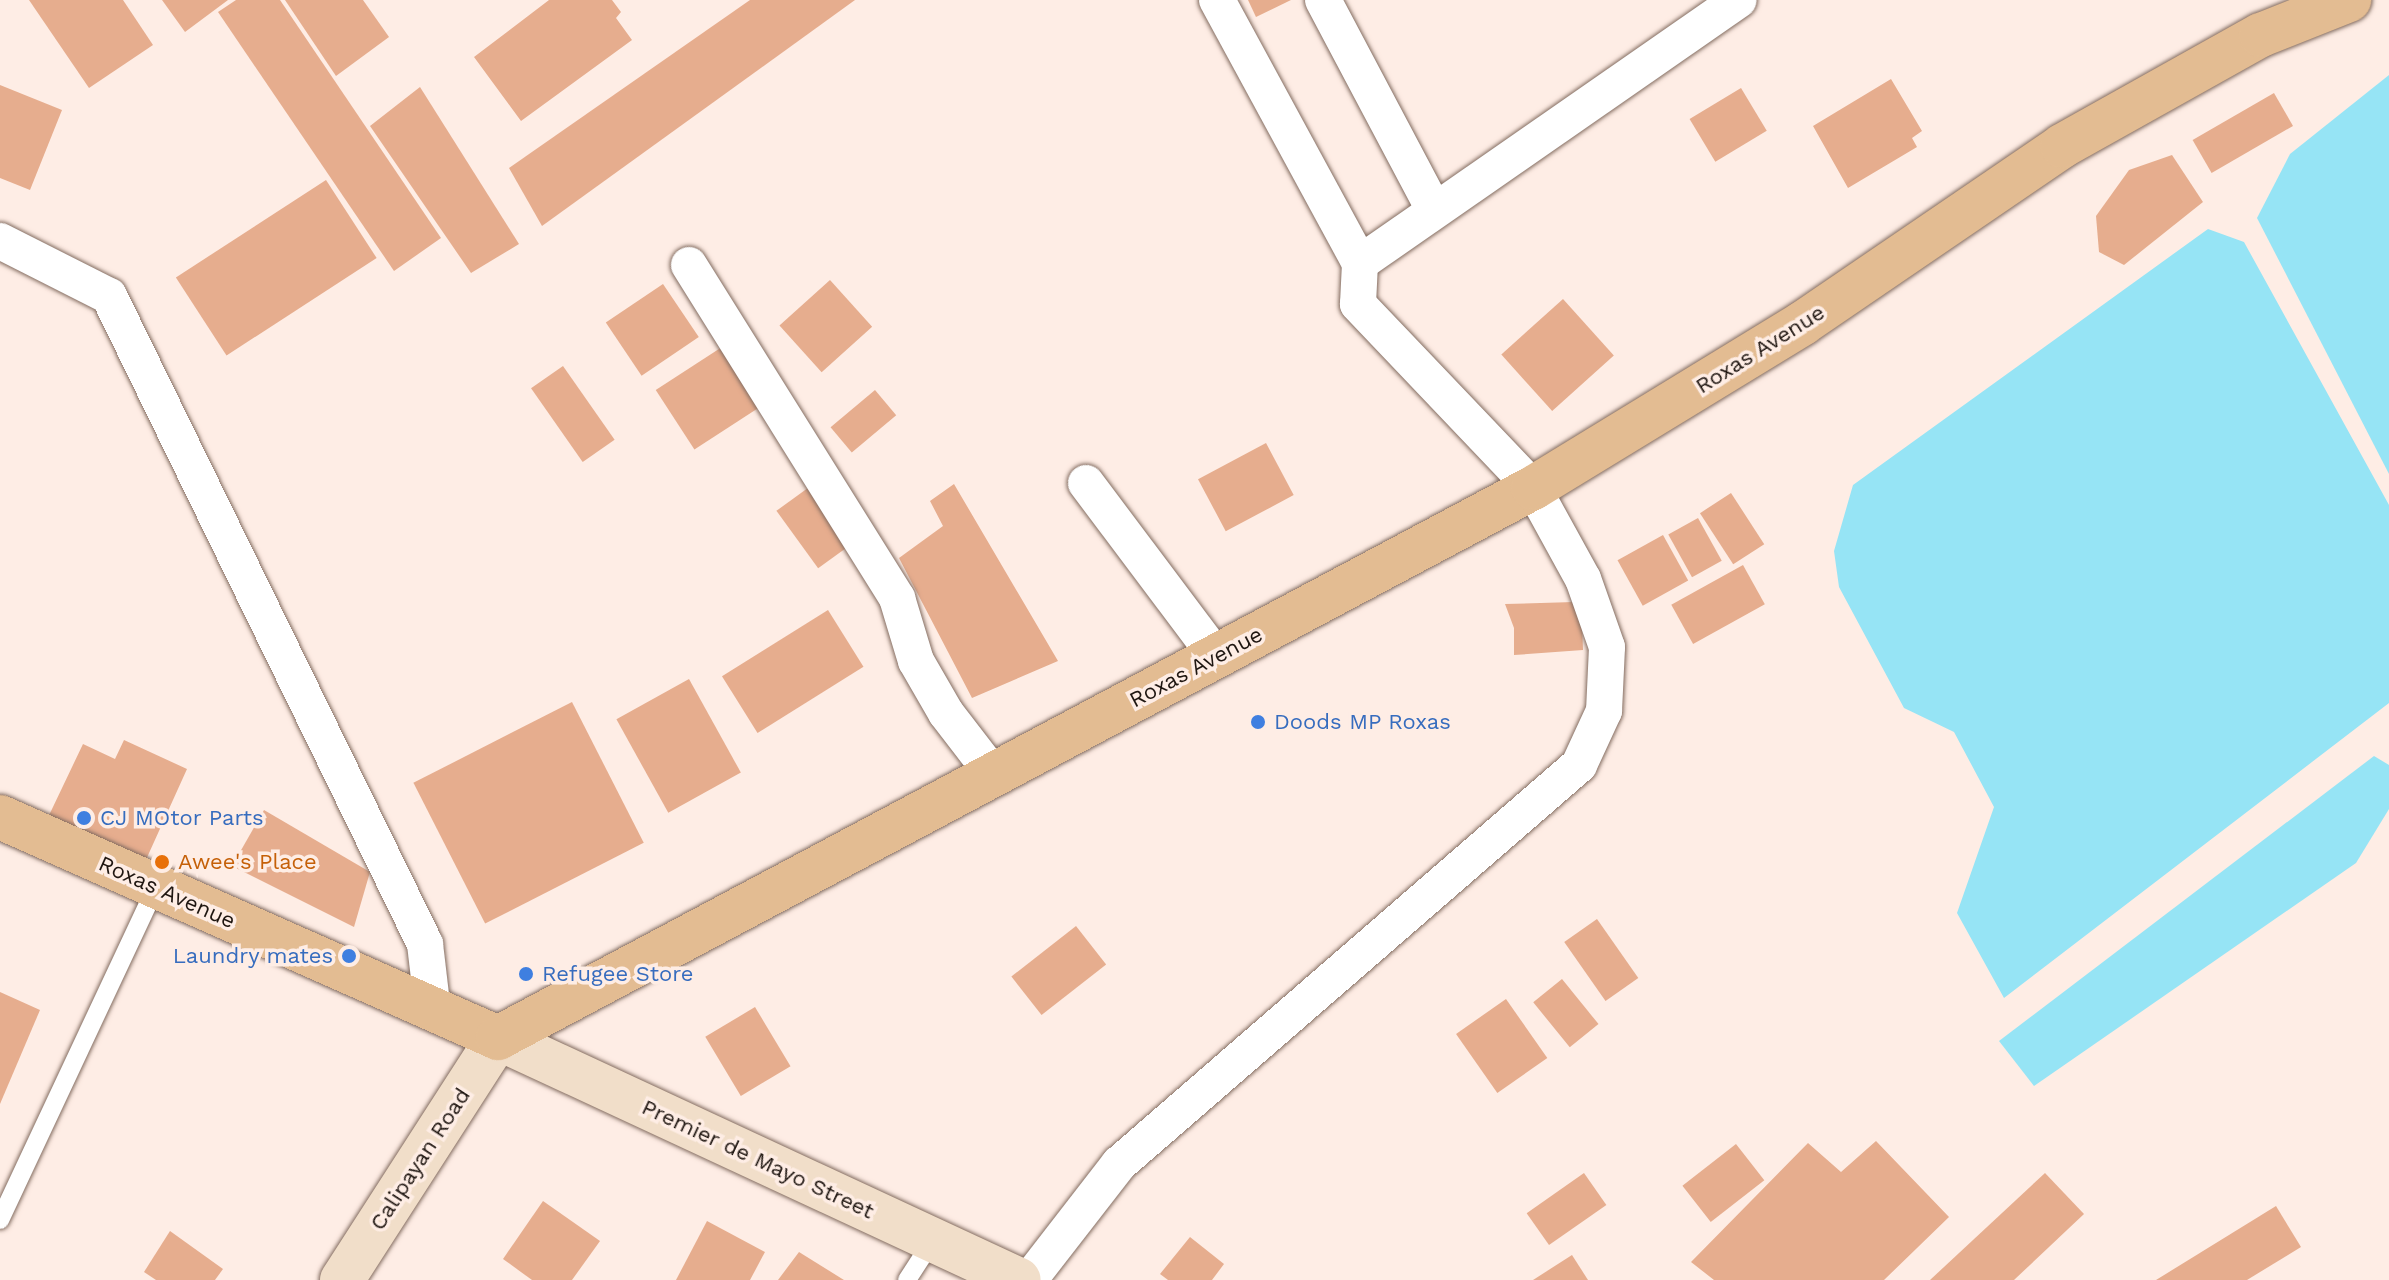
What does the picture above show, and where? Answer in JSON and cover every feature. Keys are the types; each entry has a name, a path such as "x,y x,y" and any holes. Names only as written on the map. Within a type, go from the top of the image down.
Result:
{"main road":[{"name":"Roxas Avenue","path":"0,817 433,1012 498,1038 1533,488 1803,323 2062,146 2261,35 2349,0"},
{"name":"Premier de Mayo Street","path":"498,1038 1019,1280"},
{"name":"Calipayan Road","path":"342,1280 498,1038"}],"street":[{"path":"1029,1280 1119,1164 1579,765 1604,711 1607,647 1583,579 1533,488 1358,304 1360,263 1217,0"},
{"path":"1323,0 1434,210"},
{"path":"1360,263 1739,0"},
{"path":"0,241 109,296 425,944 433,1012"},
{"path":"689,265 897,598 916,661 946,713 993,774"},
{"path":"1086,483 1216,656"}],"lane":[{"path":"0,1220 156,887"},
{"path":"907,1280 933,1240"}],"water":[{"path":"2389,75 2389,474 2257,218 2290,154"},
{"path":"2208,229 2244,242 2389,505 2389,703 2004,998 1957,913 1994,807 1954,732 1904,708 1839,587 1834,551 1853,485"},
{"path":"2374,756 2389,765 2389,809 2356,863 2034,1086 1999,1041"}],"building":[{"path":"29,0 123,0 153,45 89,88"},
{"path":"162,0 228,0 185,32"},
{"path":"236,0 280,0 441,238 394,271 218,12"},
{"path":"285,0 363,0 389,37 336,76"},
{"path":"549,0 612,0 621,12 616,18 632,40 521,121 474,57"},
{"path":"750,0 855,0 542,226 509,168"},
{"path":"1248,0 1291,0 1256,17"},
{"path":"1891,79 1922,131 1912,138 1917,147 1848,188 1813,126"},
{"path":"0,85 62,110 30,190 0,178"},
{"path":"420,87 519,244 471,273 370,126"},
{"path":"1741,88 1767,131 1715,162 1690,119"},
{"path":"2274,93 2293,126 2212,173 2193,140"},
{"path":"2172,155 2203,202 2124,265 2099,252 2096,216 2129,170"},
{"path":"326,180 377,258 227,355 176,277"},
{"path":"830,280 872,327 822,372 779,326"},
{"path":"663,284 699,337 642,376 606,323"},
{"path":"1563,299 1614,355 1552,411 1501,355"},
{"path":"722,347 761,407 694,450 656,390"},
{"path":"563,366 615,440 583,462 531,388"},
{"path":"875,390 896,415 852,453 831,427"},
{"path":"1266,443 1294,495 1226,531 1198,479"},
{"path":"954,484 1058,661 972,698 899,558 943,526 930,501"},
{"path":"812,485 854,542 818,568 776,511"},
{"path":"1731,493 1764,544 1733,564 1700,513"},
{"path":"1698,518 1722,561 1692,577 1668,534"},
{"path":"1663,535 1688,580 1643,606 1618,560"},
{"path":"1743,565 1765,604 1693,644 1671,605"},
{"path":"1574,602 1582,624 1583,650 1514,655 1514,628 1505,604"},
{"path":"828,610 864,667 757,733 722,676"},
{"path":"689,679 741,773 668,813 616,719"},
{"path":"572,702 644,843 485,924 413,783"},
{"path":"124,740 187,769 140,873 42,830 83,744 115,759"},
{"path":"264,810 370,872 354,927 232,866"},
{"path":"1597,919 1638,978 1606,1001 1564,942"},
{"path":"1076,926 1106,965 1042,1015 1011,976"},
{"path":"1562,979 1599,1024 1570,1047 1533,1002"},
{"path":"0,992 40,1010 0,1104"},
{"path":"1506,999 1547,1058 1497,1093 1456,1034"},
{"path":"755,1007 791,1066 741,1096 705,1037"},
{"path":"1876,1141 1949,1217 1884,1280 1714,1280 1691,1262 1808,1143 1841,1172"},
{"path":"1736,1144 1764,1180 1711,1222 1682,1186"},
{"path":"1584,1173 1606,1205 1549,1245 1527,1213"},
{"path":"2045,1173 2084,1214 2014,1280 1930,1280"},
{"path":"543,1201 600,1241 572,1280 532,1280 503,1259"},
{"path":"2276,1206 2301,1247 2247,1280 2156,1280"},
{"path":"707,1221 765,1252 750,1280 676,1280"},
{"path":"170,1231 223,1269 215,1280 156,1280 144,1272"},
{"path":"1190,1237 1224,1264 1212,1280 1168,1280 1160,1274"},
{"path":"799,1252 844,1280 778,1280"},
{"path":"1572,1255 1588,1280 1533,1280"}],"place":[{"name":"Doods MP Roxas","path":"1258,722"},
{"name":"CJ MOtor Parts","path":"84,818"},
{"name":"Awee's Place","path":"162,862"},
{"name":"Laundry mates","path":"349,956"},
{"name":"Refugee Store","path":"526,974"}]}
